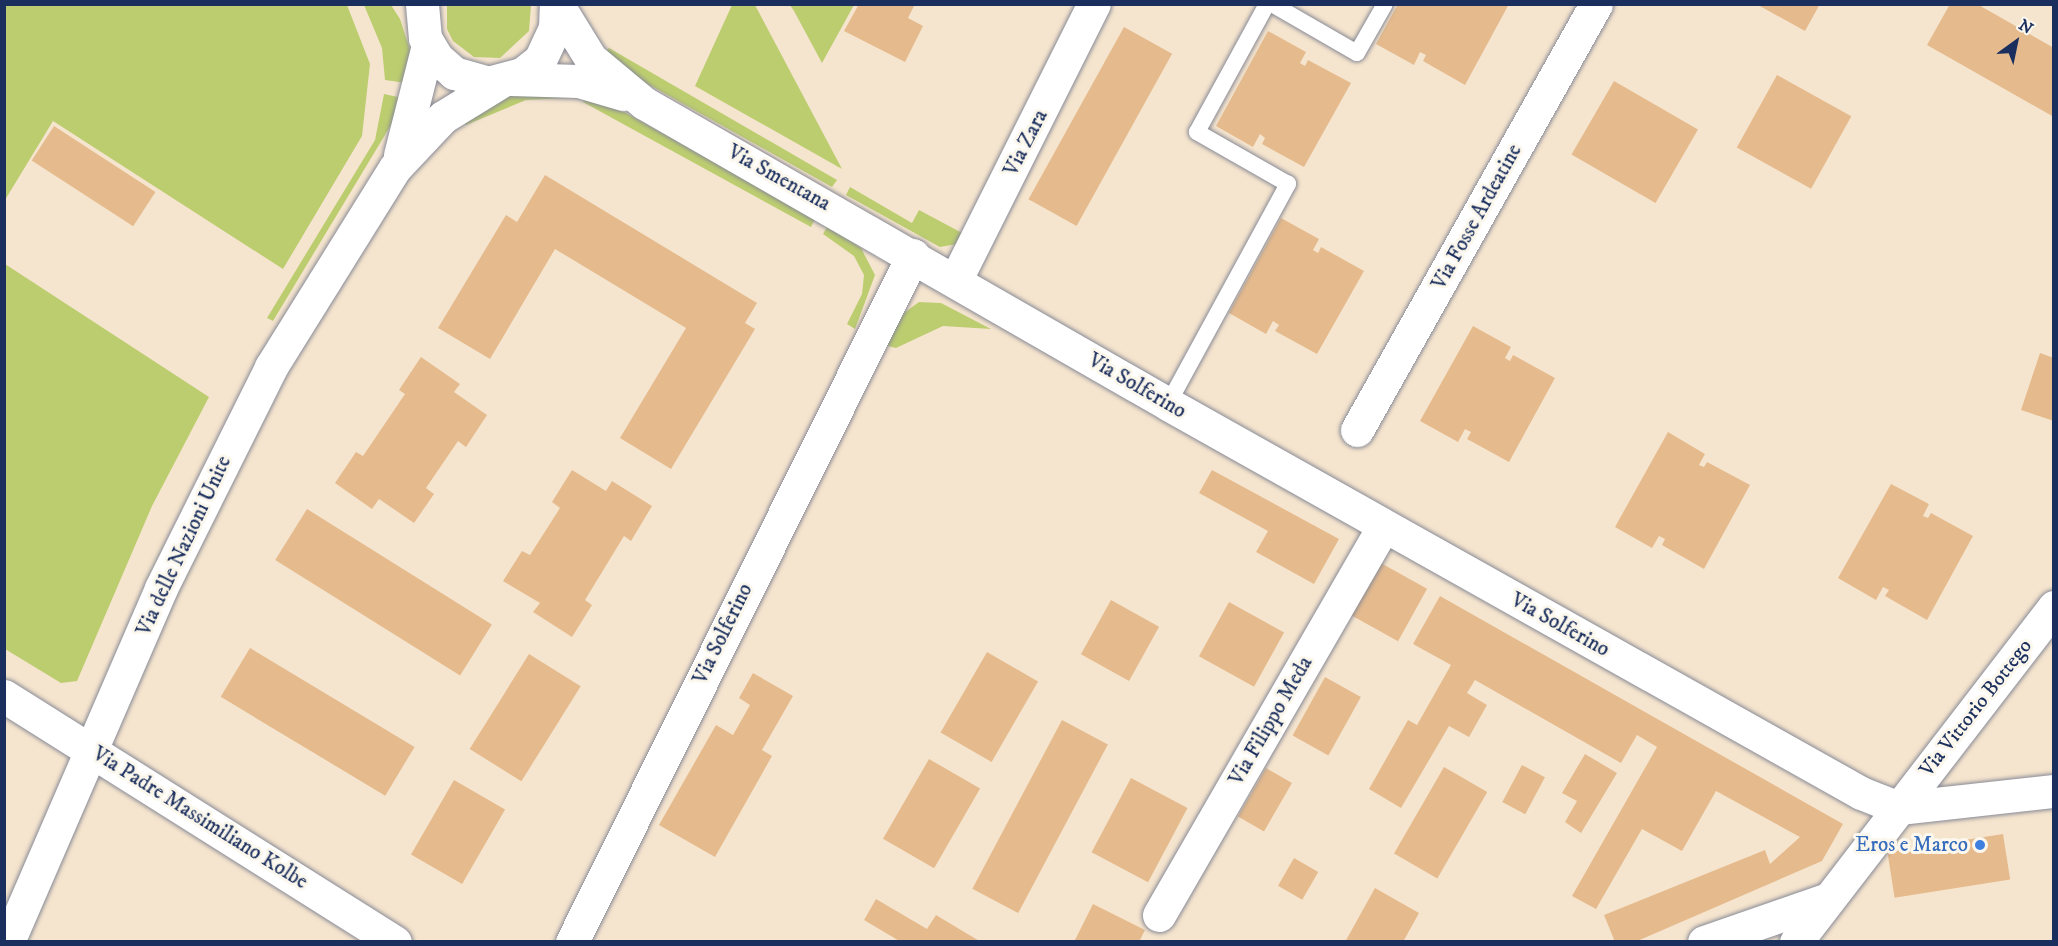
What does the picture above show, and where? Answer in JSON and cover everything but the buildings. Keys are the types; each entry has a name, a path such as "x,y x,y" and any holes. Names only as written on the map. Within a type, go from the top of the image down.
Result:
{"street":[{"name":"Via Smentana","path":"405,4 427,42 454,73 506,81 579,81 644,103"},
{"path":"395,168 409,133 427,42 422,4"},
{"name":"Via Smentana","path":"556,4 591,59 644,103 913,255"},
{"path":"395,168 443,117 506,81 547,50 556,4"},
{"name":"Via Zara","path":"955,281 1094,4"},
{"name":"Via Fosse Ardeatine","path":"1357,430 1596,4"},
{"name":"Via delle Nazioni Unite","path":"8,942 93,751 161,588 271,367 395,168"},
{"name":"Via Solferino","path":"572,942 913,255 1168,405 1861,792 1899,808 2054,791"},
{"name":"Via Filippo Meda","path":"1159,915 1384,526"},
{"name":"Via Vittorio Bottego","path":"1796,942 1826,900 2054,608"},
{"name":"Via Padre Massimiliano Kolbe","path":"4,696 395,942"},
{"path":"1704,942 1826,900"}],"lane":[{"path":"1168,405 1288,184 1197,132 1269,4 1357,53 1385,4"}],"green space":[{"path":"5,5 347,5 370,64 362,136 283,269 53,121 5,200"},
{"path":"364,5 391,5 400,19 410,50 406,83 385,80 382,48"},
{"path":"447,5 531,5 529,31 500,58 474,57 453,41 447,29"},
{"path":"732,5 755,5 842,169 695,86"},
{"path":"790,5 854,5 822,63 794,11"},
{"path":"609,48 837,180 832,187 637,78 604,54"},
{"path":"570,91 569,98 526,100 466,125 460,121 511,93"},
{"path":"384,94 402,98 391,125 273,321 267,318 375,140"},
{"path":"585,95 610,104 815,219 811,227 583,102"},
{"path":"850,187 912,223 919,210 964,234 957,244 940,247 846,195"},
{"path":"827,227 861,248 875,275 855,329 847,324 862,294 864,275 854,256 823,234"},
{"path":"5,264 209,397 152,506 77,681 61,683 5,649"},
{"path":"919,302 941,303 991,329 943,326 896,348 884,345 900,316"}],"place":[{"name":"Eros e Marco","path":"1980,845"}]}
